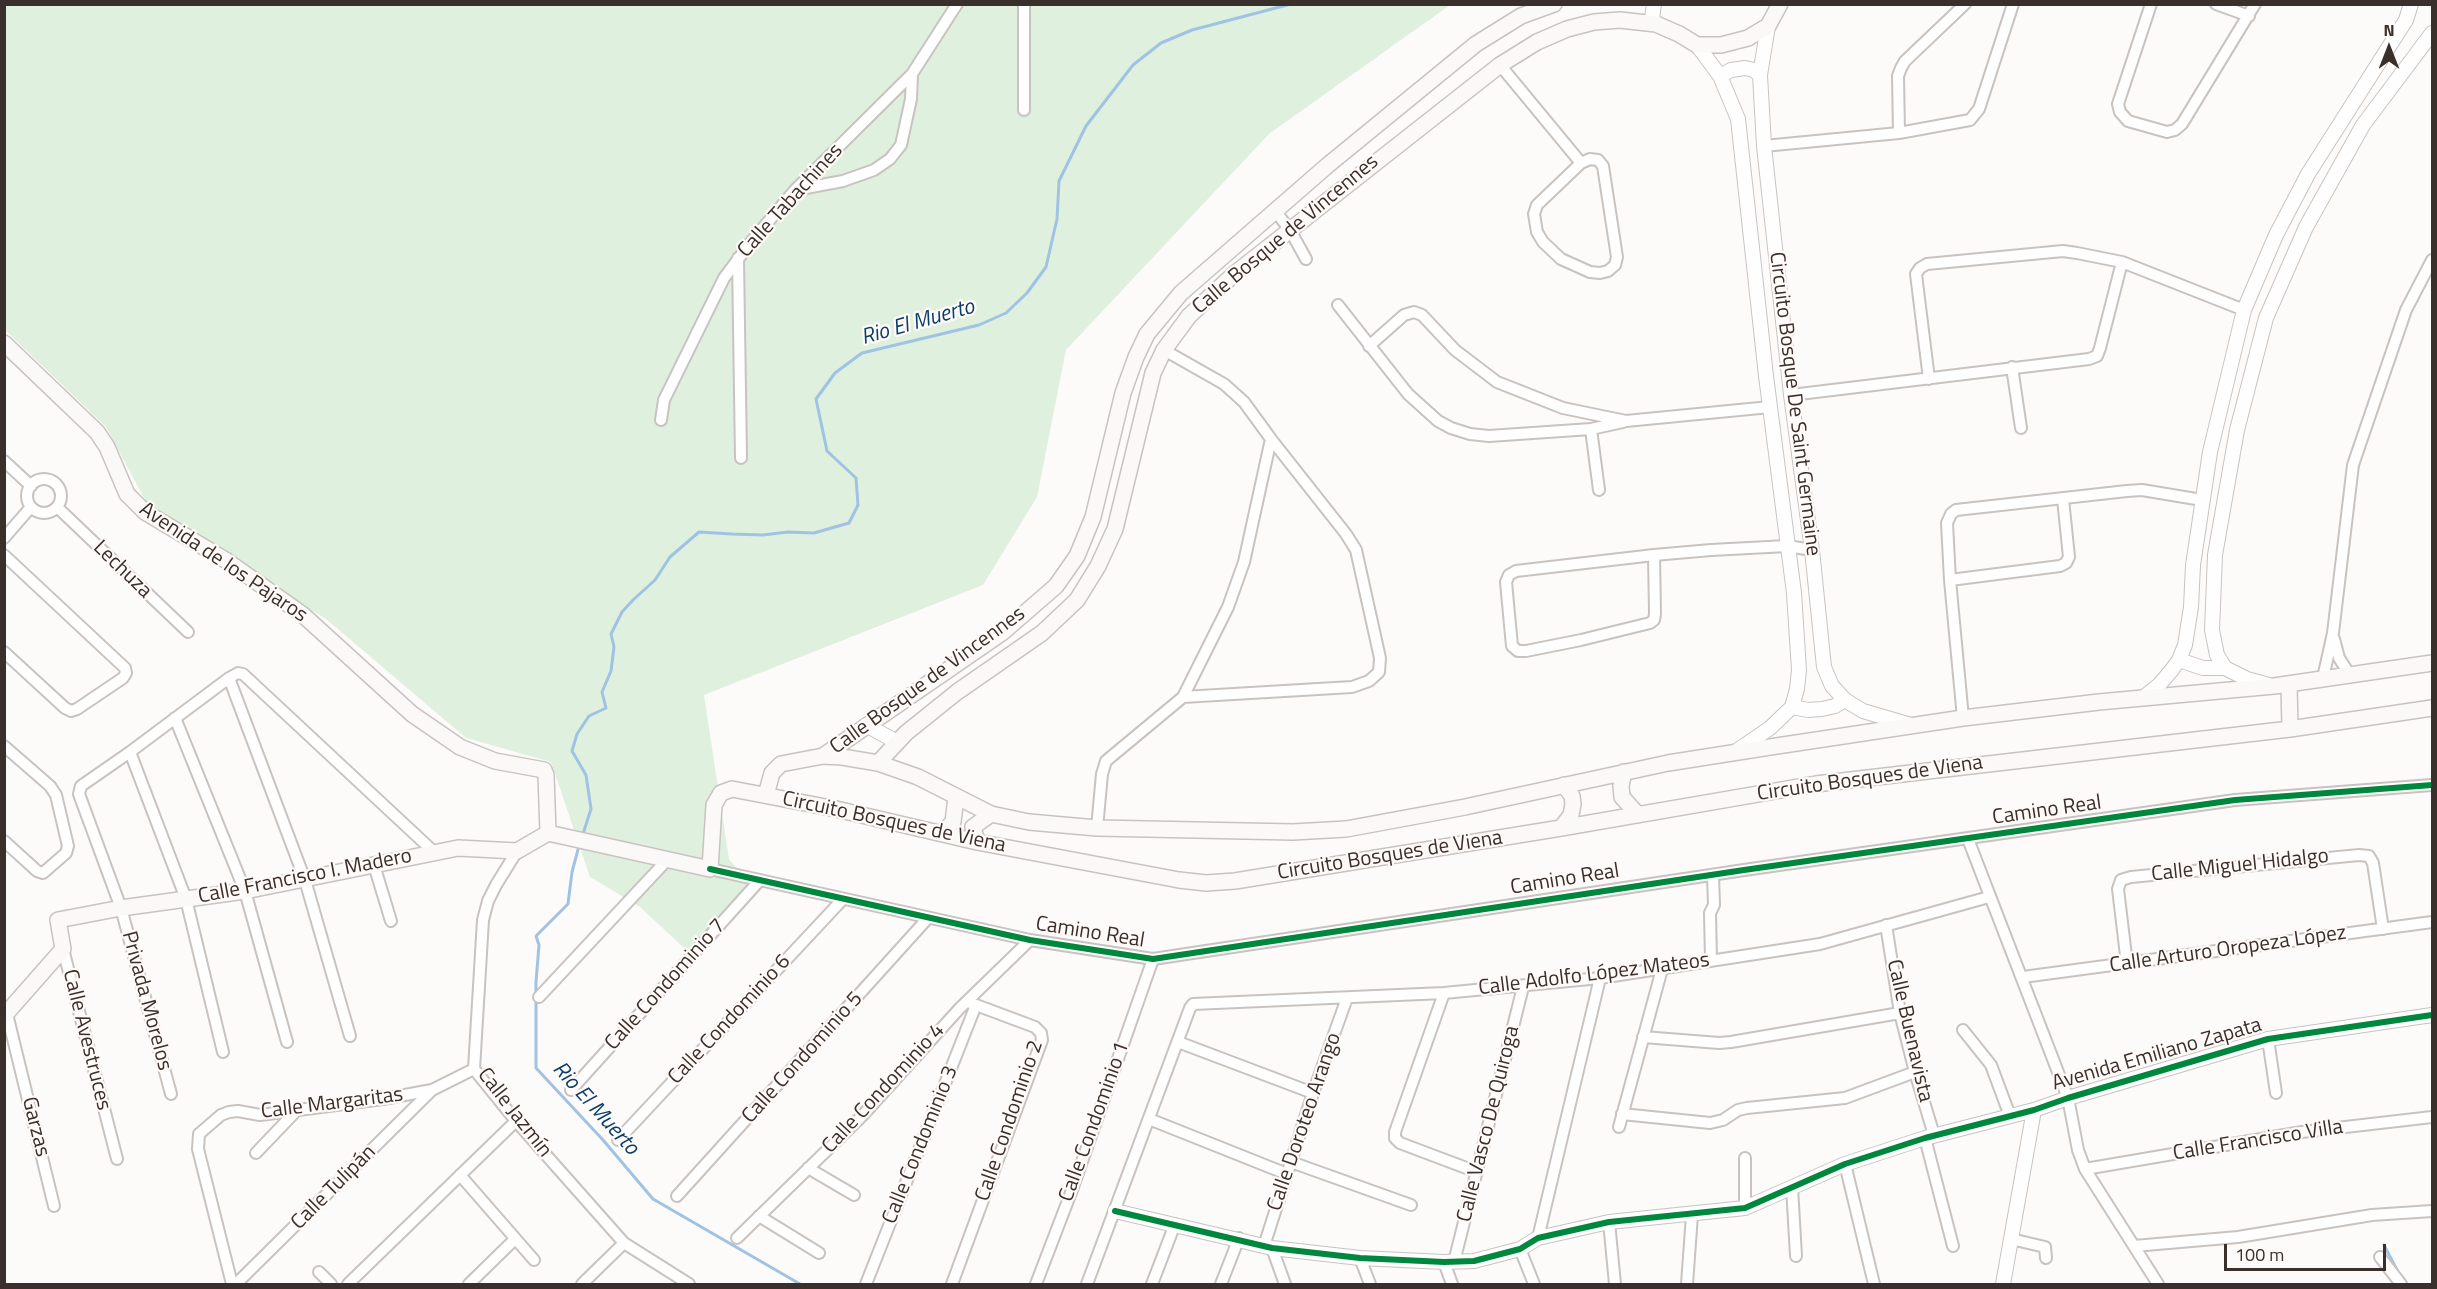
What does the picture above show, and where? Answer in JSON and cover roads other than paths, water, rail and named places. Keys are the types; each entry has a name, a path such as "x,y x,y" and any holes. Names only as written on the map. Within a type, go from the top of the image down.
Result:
{"main road":[{"name":"Calle Bosque de Vincennes","path":"823,756 1003,632 1056,586 1077,556 1093,517 1123,393 1136,357 1147,334 1180,293 1328,165 1476,44 1521,16 1554,4"},
{"path":"1697,45 1721,45 1748,38 1768,26 1780,4"},
{"name":"Calle Bosque de Vincennes","path":"878,763 897,742 957,692 1042,633 1077,600 1098,566 1115,529 1153,373 1164,350 1189,316 1233,274 1500,64 1537,42 1567,29 1594,22 1620,20 1656,24 1697,45"},
{"name":"Avenida de los Pajaros","path":"4,343 97,432 107,447 127,494 145,512 227,561 302,614 412,714 460,747 495,761 544,770 552,835"},
{"name":"Circuito Bosques de Viena","path":"2433,663 2281,685 1963,718 1735,752 1624,772 1346,829 1293,832 1097,828 1029,822 991,814 918,777 878,763 823,756 781,764 772,773 766,795 977,842 1179,880 1206,883 1235,881 1816,784 2290,729 2433,708"},
{"path":"2281,685 2290,729"},
{"path":"1624,772 1621,786 1622,797 1638,815"},
{"path":"1561,828 1570,815 1573,804 1572,795 1564,785"},
{"path":"710,869 714,805 721,793 732,789 766,795"},
{"path":"942,833 953,822 956,797"},
{"path":"977,842 973,827 991,814"},
{"path":"517,851 552,835"},
{"name":"Camino Real","path":"552,835 610,845 710,869"},
{"name":"Calle Francisco I. Madero","path":"58,920 121,908 245,891 459,848 517,851"},
{"name":"Calle Avestruces","path":"58,920 63,949"},
{"path":"6,1015 63,949"}],"street":[{"name":"Calle Tabachines","path":"661,420 664,400 724,278 738,258 795,190 912,74 957,4"},
{"path":"1024,4 1024,110"},
{"path":"1654,4 1652,18 1656,24"},
{"path":"1899,133 1898,76 1900,68 1965,4"},
{"path":"1764,146 1899,133 1970,120 1979,110 2013,4"},
{"path":"2151,4 2118,104 2120,112 2128,121 2167,132 2175,130 2182,124 2255,4"},
{"path":"2216,4 2249,16"},
{"path":"2143,698 2159,685 2179,660 2185,645 2191,607 2193,565 2210,452 2244,310 2276,235 2308,174 2406,20 2411,4"},
{"name":"Circuito Bosque De Saint Germaine","path":"1768,26 1760,75 1764,146 1824,667 1832,686 1845,700 1863,711 1916,726"},
{"path":"2225,668 2217,655 2212,630 2215,555 2237,430 2266,318 2306,227 2339,165 2363,125 2433,33"},
{"path":"1697,45 1720,76 1737,119 1794,593 1799,670 1792,707 1784,717 1735,752"},
{"path":"1500,64 1581,163"},
{"path":"1720,76 1731,70 1745,68 1754,70 1760,75"},
{"path":"795,190 843,181 874,170 890,159 900,145 911,99 912,74"},
{"path":"1590,159 1598,160 1603,166 1617,257 1615,265 1608,271 1600,273 1590,272 1561,259 1543,242 1535,222 1534,213 1537,205 1581,163 1590,159"},
{"path":"1276,212 1290,230 1306,259"},
{"path":"1929,379 1916,274 1920,267 1928,264 2063,252 2122,262 2244,310"},
{"path":"738,258 741,458"},
{"path":"2323,678 2333,633 2353,465 2406,310 2433,260"},
{"path":"1791,395 2089,359 2097,356 2122,262"},
{"path":"1338,305 1408,394 1438,421 1470,434 1489,436 1591,429 1626,421 1770,407"},
{"path":"1369,346 1404,315 1414,312 1422,315 1455,350 1497,382 1563,408 1626,421"},
{"path":"1164,350 1224,384 1244,402 1346,534 1356,550 1380,658 1379,672 1369,681 1352,687 1184,697"},
{"path":"2012,367 2021,428"},
{"path":"1591,429 1599,490"},
{"path":"1097,828 1102,774 1106,761 1184,697 1228,607 1244,562 1271,439"},
{"path":"4,461 31,486"},
{"path":"45,479 55,483 60,492 57,507 53,511 42,513 32,507 27,499 31,486 45,479"},
{"path":"1963,718 1950,580 1947,523 1950,513 1956,510 2142,490 2202,500"},
{"path":"1950,580 2060,566 2067,563 2069,557 2063,499"},
{"path":"4,538 32,507"},
{"name":"Lechuza","path":"57,507 188,632"},
{"path":"1654,555 1654,620 1650,623 1581,640 1518,651 1512,646 1506,582 1509,574 1516,571 1654,555 1787,546 1812,549"},
{"path":"4,555 125,668 126,673 123,678 71,711 64,708 4,652"},
{"path":"2333,633 2339,658 2350,675"},
{"path":"2179,660 2203,668 2225,668 2247,679 2281,685"},
{"path":"224,1052 186,899 130,752 229,678 238,673 243,674 434,852"},
{"path":"229,678 305,880 350,1036"},
{"path":"1792,707 1822,710 1845,700"},
{"path":"175,718 245,891 287,1042"},
{"path":"866,725 897,742"},
{"path":"4,746 50,786 56,795 68,846 66,853 43,873 37,871 4,841"},
{"name":"Privada Morelos","path":"130,752 79,790 121,908 171,1094"},
{"name":"Camino Real","path":"710,869 1030,940 1153,959 1713,874 2235,800 2433,785"},
{"path":"1968,839 1989,897 2023,976 2068,1098 2078,1150 2085,1168 2158,1284"},
{"name":"Calle Jazmín","path":"517,851 492,893 483,920 474,1069 624,1243 689,1284"},
{"name":"Calle Miguel Hidalgo","path":"2127,964 2118,889 2121,880 2131,877 2359,855 2369,856 2373,863 2383,928"},
{"path":"539,997 668,859"},
{"path":"374,865 391,921"},
{"path":"1711,961 1710,913 1714,905 1713,874"},
{"name":"Calle Condominio 7","path":"571,1090 760,880"},
{"name":"Calle Adolfo López Mateos","path":"1178,1042 1193,1004 1444,993 1600,978 1820,944 1989,897"},
{"name":"Calle Condominio 6","path":"618,1140 842,900"},
{"name":"Calle Condominio 5","path":"677,1196 928,918"},
{"name":"Calle Arturo Oropeza López","path":"2023,976 2433,922"},
{"name":"Calle Buenavista","path":"1886,925 1900,1013 1953,1246"},
{"name":"Calle Condominio 4","path":"737,1238 862,1116 960,1008 972,1004 1030,940"},
{"name":"Calle Avestruces","path":"63,949 117,1159"},
{"name":"Calle Condominio 1","path":"1036,1284 1072,1190 1153,959"},
{"path":"1619,1127 1662,969"},
{"path":"1539,1238 1600,978"},
{"name":"Calle Vasco De Quiroga","path":"1449,1262 1477,1172 1523,987"},
{"path":"1444,993 1395,1132 1395,1138 1400,1143 1477,1172"},
{"name":"Calle Doroteo Arango","path":"1268,1247 1287,1174 1347,998"},
{"name":"Calle Condominio 3","path":"866,1284 972,1004"},
{"name":"Calle Condominio 2","path":"952,1284 1042,1040 1041,1033 1035,1028 972,1004"},
{"path":"1643,1037 1719,1044 1900,1013"},
{"name":"Garzas","path":"6,1015 54,1206"},
{"name":"Avenida Emiliano Zapata","path":"2003,1284 2034,1110 2268,1039 2433,1015"},
{"path":"1963,1030 1991,1065 2010,1116"},
{"path":"2268,1039 2276,1093"},
{"path":"1087,1284 1178,1042 1313,1093"},
{"name":"Calle Margaritas","path":"234,1284 197,1141 200,1134 229,1112 260,1115 383,1100 432,1090 474,1069"},
{"path":"1622,1114 1710,1123 1747,1108 1851,1096 1915,1072"},
{"name":"Calle Tulipán","path":"234,1284 432,1090"},
{"path":"256,1153 298,1109"},
{"path":"1115,1210 1239,1238 1268,1247 1360,1258 1474,1261 1520,1249 1539,1238 1609,1222 1745,1208 1845,1164 1930,1137 2034,1110"},
{"name":"Calle Francisco Villa","path":"2085,1168 2302,1132 2433,1118"},
{"path":"1149,1119 1287,1174"},
{"path":"348,1284 516,1120"},
{"path":"1745,1158 1745,1208"},
{"path":"1291,1162 1411,1204"},
{"path":"1845,1164 1874,1284"},
{"path":"808,1168 854,1195"},
{"path":"459,1175 534,1260"},
{"path":"1792,1187 1796,1256"},
{"path":"2134,1246 2238,1237 2372,1215 2433,1211"},
{"path":"1688,1284 1692,1215"},
{"path":"759,1216 819,1253"},
{"path":"1609,1222 1615,1284"},
{"path":"1152,1284 1175,1224"},
{"path":"1221,1284 1239,1238"},
{"path":"469,1284 515,1239"},
{"path":"2011,1239 2043,1246 2046,1249 2046,1258"},
{"path":"582,1284 624,1243"},
{"path":"1268,1247 1285,1284"},
{"path":"1520,1249 1534,1284"},
{"path":"2380,1257 2401,1284"},
{"path":"1360,1258 1370,1284"},
{"path":"1449,1262 1452,1284"},
{"path":"319,1272 331,1284"}],"waterway":[{"name":"Rio El Muerto","path":"582,837 591,809 586,775 572,751 577,734 589,716 606,708 602,692 611,671 614,647 611,634 622,612 655,580 670,557 699,532 763,535 788,532 814,533 849,523 858,505 856,478 827,451 816,399 835,373 862,353 979,325 1006,313 1027,293 1046,267 1057,219 1059,181 1086,126 1133,65 1161,43 1192,30 1291,4"},
{"name":"Rio El Muerto","path":"579,846 572,872 568,904 536,936 539,945 536,982 536,1068 603,1140 653,1199 800,1284"},
{"path":"2384,1245 2398,1272"}]}
